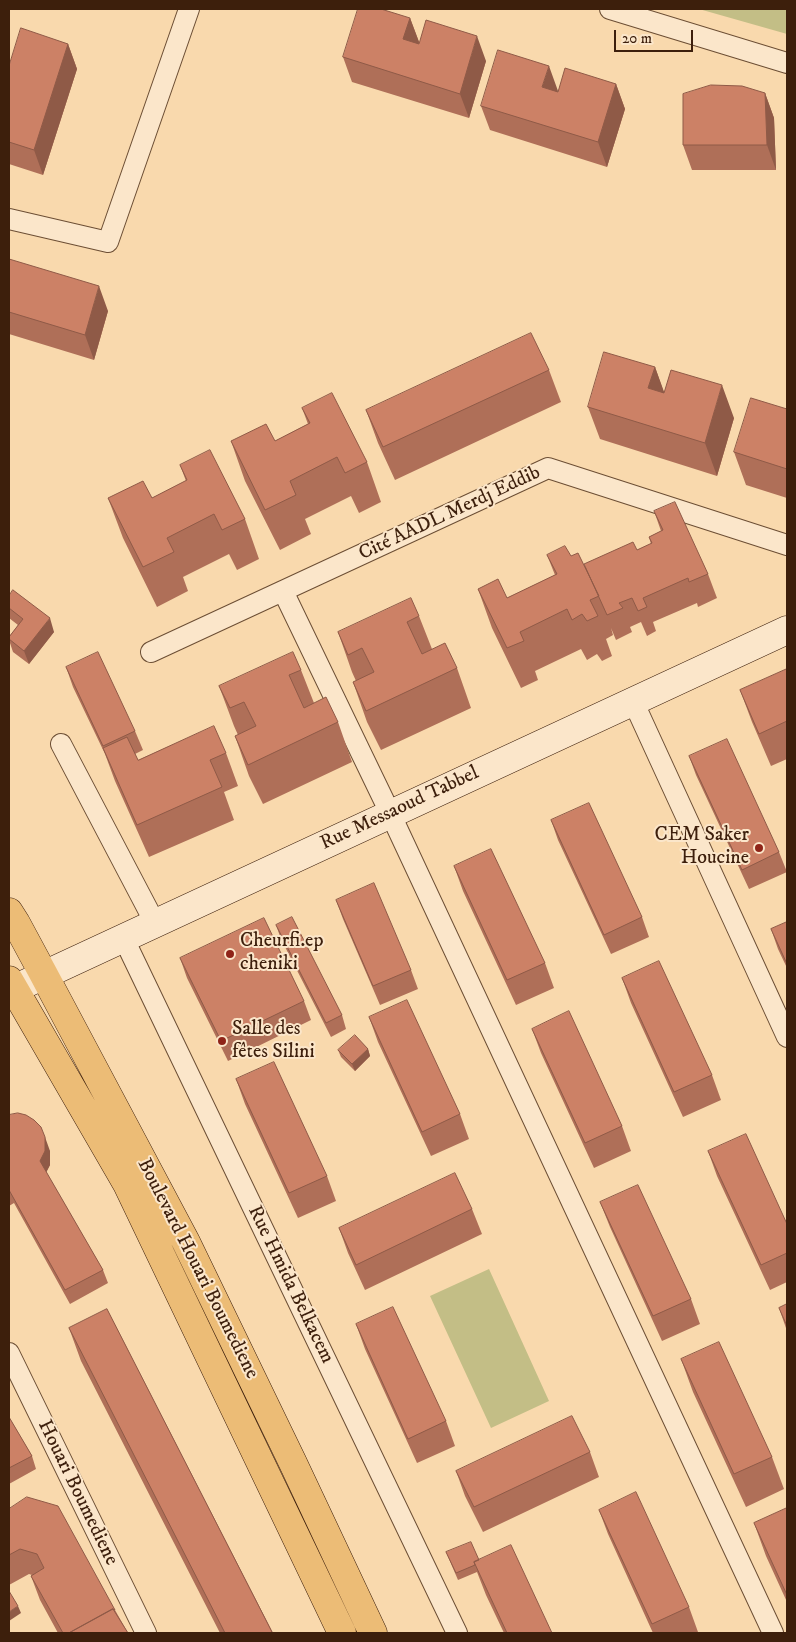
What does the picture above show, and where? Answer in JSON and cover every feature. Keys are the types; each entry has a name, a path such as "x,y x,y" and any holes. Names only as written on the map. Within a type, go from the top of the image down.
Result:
{"highway":[{"name":"Boulevard Houari Boumediene","path":"9,912 186,1242 373,1633"},
{"name":"Boulevard Houari Boumediene","path":"10,987 127,1184 342,1633"}],"street":[{"path":"9,219 108,242 189,9"},
{"path":"610,9 787,63"},
{"name":"Cité AADL Merdj Eddib","path":"151,652 548,468 787,546"},
{"path":"283,591 390,813 773,1633"},
{"name":"Rue Messaoud Tabbel","path":"10,987 44,975 787,630"},
{"path":"633,701 787,1037"},
{"path":"61,744 155,923"},
{"name":"Rue Hmida Belkacem","path":"123,937 457,1633"},
{"name":"Houari Boumediene","path":"9,1353 146,1633"}],"shaded area":[{"path":"699,9 787,9 787,34"},
{"path":"489,1269 549,1401 491,1428 430,1296"}],"building":[{"path":"358,9 381,9 410,18 403,39 419,44 426,20 477,36 460,94 343,57"},
{"path":"21,28 68,44 34,150 9,142 9,66"},
{"path":"498,50 549,66 542,87 558,92 565,68 616,84 598,142 481,106"},
{"path":"711,85 742,86 765,93 767,145 683,145 683,94"},
{"path":"9,259 99,286 85,335 9,312"},
{"path":"531,333 549,370 383,447 366,410"},
{"path":"604,352 655,367 648,388 664,393 671,370 722,385 705,443 588,407"},
{"path":"332,393 367,462 345,473 337,457 290,481 296,495 265,510 231,441 266,424 275,441 310,423 302,408"},
{"path":"751,398 787,409 787,469 734,452"},
{"path":"210,450 245,519 222,530 214,514 167,538 174,552 143,567 108,498 143,481 152,498 187,480 180,465"},
{"path":"675,502 708,574 689,582 688,578 643,598 647,607 638,611 632,598 619,603 623,608 607,615 584,564 633,542 637,550 652,543 649,537 663,530 654,511"},
{"path":"565,546 571,556 578,553 599,596 590,600 598,616 587,621 582,614 572,620 567,609 520,632 524,641 507,648 478,589 498,579 507,598 557,574 547,555"},
{"path":"13,590 50,618 24,651 9,639 23,619 9,608 9,596"},
{"path":"411,598 419,616 407,622 422,654 445,643 457,668 366,711 353,682 374,672 362,648 348,655 338,632"},
{"path":"98,652 135,731 103,746 66,667"},
{"path":"293,652 301,670 289,675 304,708 326,697 338,722 248,765 235,736 256,726 244,702 230,708 219,686"},
{"path":"787,669 787,721 759,734 740,690"},
{"path":"214,726 226,753 210,760 222,787 137,825 103,748 127,737 138,760"},
{"path":"727,739 779,852 742,870 689,756"},
{"path":"589,803 642,917 604,935 551,820"},
{"path":"491,849 545,963 507,980 454,866"},
{"path":"374,883 411,970 373,986 336,900"},
{"path":"292,917 342,1015 326,1023 276,925"},
{"path":"264,918 304,1001 221,1041 180,958"},
{"path":"787,922 787,964 771,929"},
{"path":"659,961 712,1075 674,1092 622,978"},
{"path":"407,1000 460,1114 422,1132 369,1017"},
{"path":"569,1011 622,1126 585,1143 532,1029"},
{"path":"355,1035 368,1049 352,1064 338,1050"},
{"path":"274,1062 327,1176 289,1193 236,1079"},
{"path":"18,1113 26,1115 41,1127 45,1137 45,1151 40,1161 103,1270 65,1290 9,1190 9,1115"},
{"path":"746,1134 787,1224 787,1253 761,1265 708,1151"},
{"path":"455,1173 472,1209 356,1265 339,1228"},
{"path":"638,1185 691,1299 653,1316 600,1202"},
{"path":"787,1304 787,1326 779,1308"},
{"path":"393,1307 446,1421 408,1439 356,1324"},
{"path":"107,1309 272,1632 225,1633 69,1328"},
{"path":"719,1342 772,1457 734,1474 681,1359"},
{"path":"572,1416 590,1452 474,1507 456,1471"},
{"path":"9,1417 32,1456 9,1468"},
{"path":"636,1492 689,1607 652,1624 599,1510"},
{"path":"27,1497 58,1506 115,1610 113,1609 69,1633 63,1633 31,1576 44,1568 37,1554 20,1549 9,1555 9,1509"},
{"path":"787,1508 787,1595 754,1523"},
{"path":"471,1542 479,1560 474,1562 475,1565 456,1573 446,1552"},
{"path":"511,1545 552,1633 507,1633 474,1562"},
{"path":"9,1591 18,1606 9,1612"},
{"path":"113,1609 128,1633 69,1633"}],"place":[{"name":"CEM Saker Houcine","path":"759,848"},
{"name":"Cheurfi.ep cheniki","path":"230,954"},
{"name":"Salle des fêtes Silini","path":"222,1041"}]}
